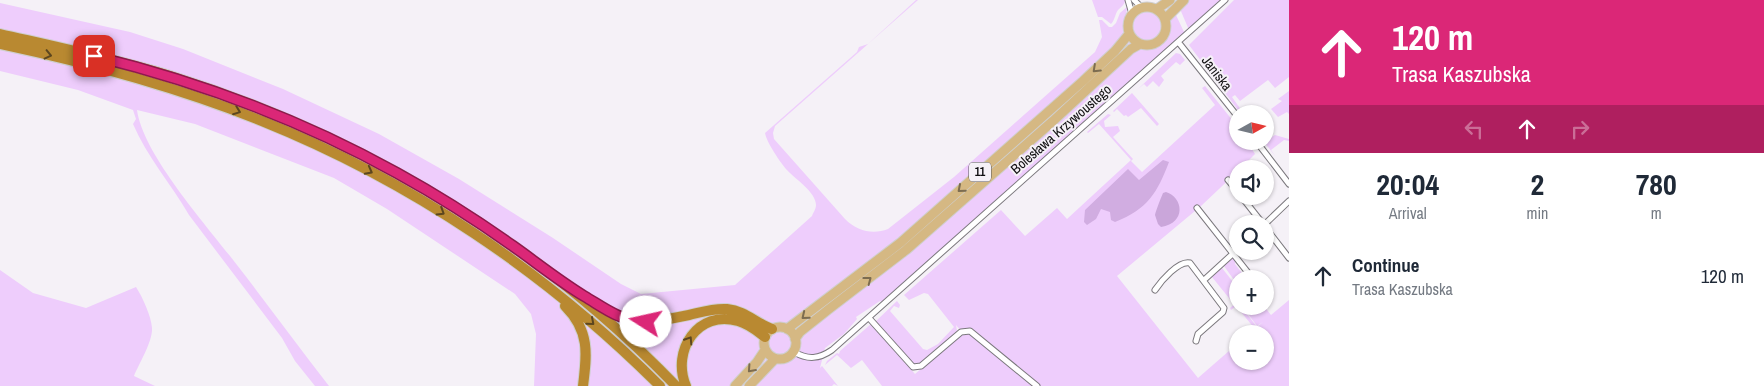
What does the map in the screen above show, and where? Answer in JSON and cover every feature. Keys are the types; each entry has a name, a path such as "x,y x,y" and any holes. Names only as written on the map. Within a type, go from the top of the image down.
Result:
{"highway":[{"path":"0,34 114,61 168,76 242,101 311,130 384,166 450,204 514,246 564,284 621,333 676,386"},
{"path":"0,44 65,59 166,87 233,110 307,140 363,168 433,207 492,245 540,280 602,332 660,386"},
{"path":"540,280 574,316 582,330 586,355 583,386"},
{"path":"564,284 603,309 631,320 654,321 713,310 729,309 744,313 772,329"},
{"path":"686,386 681,366 683,350 691,336 702,326 715,321 735,320 752,327 765,337"}],"main road":[{"path":"1156,9 1170,0"},
{"name":"11","path":"795,339 800,332 906,250 1060,114 1131,48 1140,44 1152,45 1160,40 1166,31 1165,20 1184,0"},
{"path":"1140,44 1129,34 1128,22 1132,14 1141,7 1148,6 1156,9 1165,20"},
{"name":"11","path":"787,329 900,243 1083,81 1115,51 1129,34"},
{"path":"779,327 787,329 795,339 796,346 794,352 786,358 775,359 769,356 765,350 765,337 772,329 779,327"},
{"path":"735,386 757,362 765,350"},
{"path":"749,386 775,359"}],"street":[{"path":"1128,0 1132,14"},
{"path":"1134,0 1141,7"},
{"name":"Bolesława Krzywoustego","path":"794,352 810,358 823,355 835,348 1225,0"},
{"name":"Janiska","path":"1179,43 1229,106"},
{"path":"1263,150 1289,184"},
{"path":"1274,215 1289,201"},
{"path":"1248,205 1256,215"},
{"path":"1197,208 1229,249"},
{"path":"1274,238 1289,258"},
{"path":"1204,280 1229,256"},
{"path":"1238,260 1246,270"},
{"path":"1155,290 1162,280 1184,262 1190,263 1204,280 1224,308 1223,312 1198,334 1196,342"},
{"path":"869,318 913,367 921,366 961,332 970,331 1037,386"}],"shaded area":[{"path":"918,0 775,126 773,133 774,139 845,219 865,231 877,232 888,229 954,177 1095,52 1102,37 1099,20 1112,27 1120,13 1128,6 1124,21 1123,37 1103,59 824,304 1107,63 1129,42 1131,44 831,311 1133,51 1154,48 1162,44 1167,36 1172,17 1175,13 1185,34 882,302 880,301 856,317 857,319 844,334 825,348 820,368 822,366 838,386 834,384 832,386 534,386 536,334 531,314 515,294 387,209 334,178 195,124 137,110 142,128 151,148 164,169 329,386 315,386 295,361 282,338 189,215 152,159 133,124 136,119 133,110 78,90 0,71 0,3 130,32 183,49 283,89 379,134 459,179 553,238 621,284 641,294 735,285 812,216 816,205 813,195 784,167 771,147 765,133 857,52 859,47 868,44"},
{"path":"1092,0 1126,0 1111,24 1102,17 1098,17"},
{"path":"1189,0 1222,0 1189,30 1180,9"},
{"path":"1234,0 1289,0 1289,77 1275,88 1268,80 1240,101 1235,95 1232,97 1238,105 1234,105 1189,45"},
{"path":"1147,12 1157,16 1161,26 1157,36 1147,40 1137,36 1133,26 1137,16"},
{"path":"1176,53 1180,54 1185,60 1180,65 1176,62 1161,76 1164,80 1159,87 1153,81 1147,87 1144,84 1137,90"},
{"path":"1205,86 1229,116 1229,150 1253,150 1255,154 1249,160 1229,160 1229,180 1201,206 1117,276 1198,378 1229,351 1229,370 1274,370 1274,325 1259,325 1263,322 1256,325 1249,315 1274,315 1274,312 1289,300 1289,386 1040,386 973,331 961,331 956,325 957,331 954,335 918,365 914,366 875,322 897,301 900,305 899,308 894,306 890,311 923,349 927,350 938,344 954,327 928,294 924,293 909,300 904,295 1001,210 1025,236 1057,208 1067,219 1131,160 1099,124 1087,132 1108,114 1111,115 1104,121 1105,127 1118,126 1120,131 1113,137 1142,172 1215,105 1202,88"},
{"path":"1289,91 1289,114 1287,112 1278,117 1274,112 1274,107 1282,101 1278,99"},
{"path":"1132,93 1159,124 1157,126 1141,108 1128,117 1124,116 1117,109 1113,111"},
{"path":"1274,136 1289,139 1289,141 1284,140 1274,148"},
{"path":"1163,160 1169,162 1160,183 1150,199 1136,212 1115,222 1111,220 1110,212 1101,209 1096,219 1087,225 1084,222 1085,210 1128,169 1139,180"},
{"path":"1166,192 1176,199 1180,210 1175,221 1161,227 1155,215 1163,193"},
{"path":"1231,260 1236,260 1235,264 1240,270 1229,270 1229,273 1224,266"},
{"path":"1222,268 1229,277 1229,298 1212,277"},
{"path":"0,270 33,293 86,308 136,287 150,318 152,333 134,376 155,386 0,386"},
{"path":"1243,315 1248,315 1255,325 1252,325"},
{"path":"871,324 915,374 963,333 969,334 1033,386 882,386 862,360 851,368 837,355 825,365 827,361 837,353 839,354 840,351"}],"route":[{"path":"94,56 168,76 242,101 341,144 398,173 456,208 514,246 564,284 603,309 625,319 646,322"}]}
